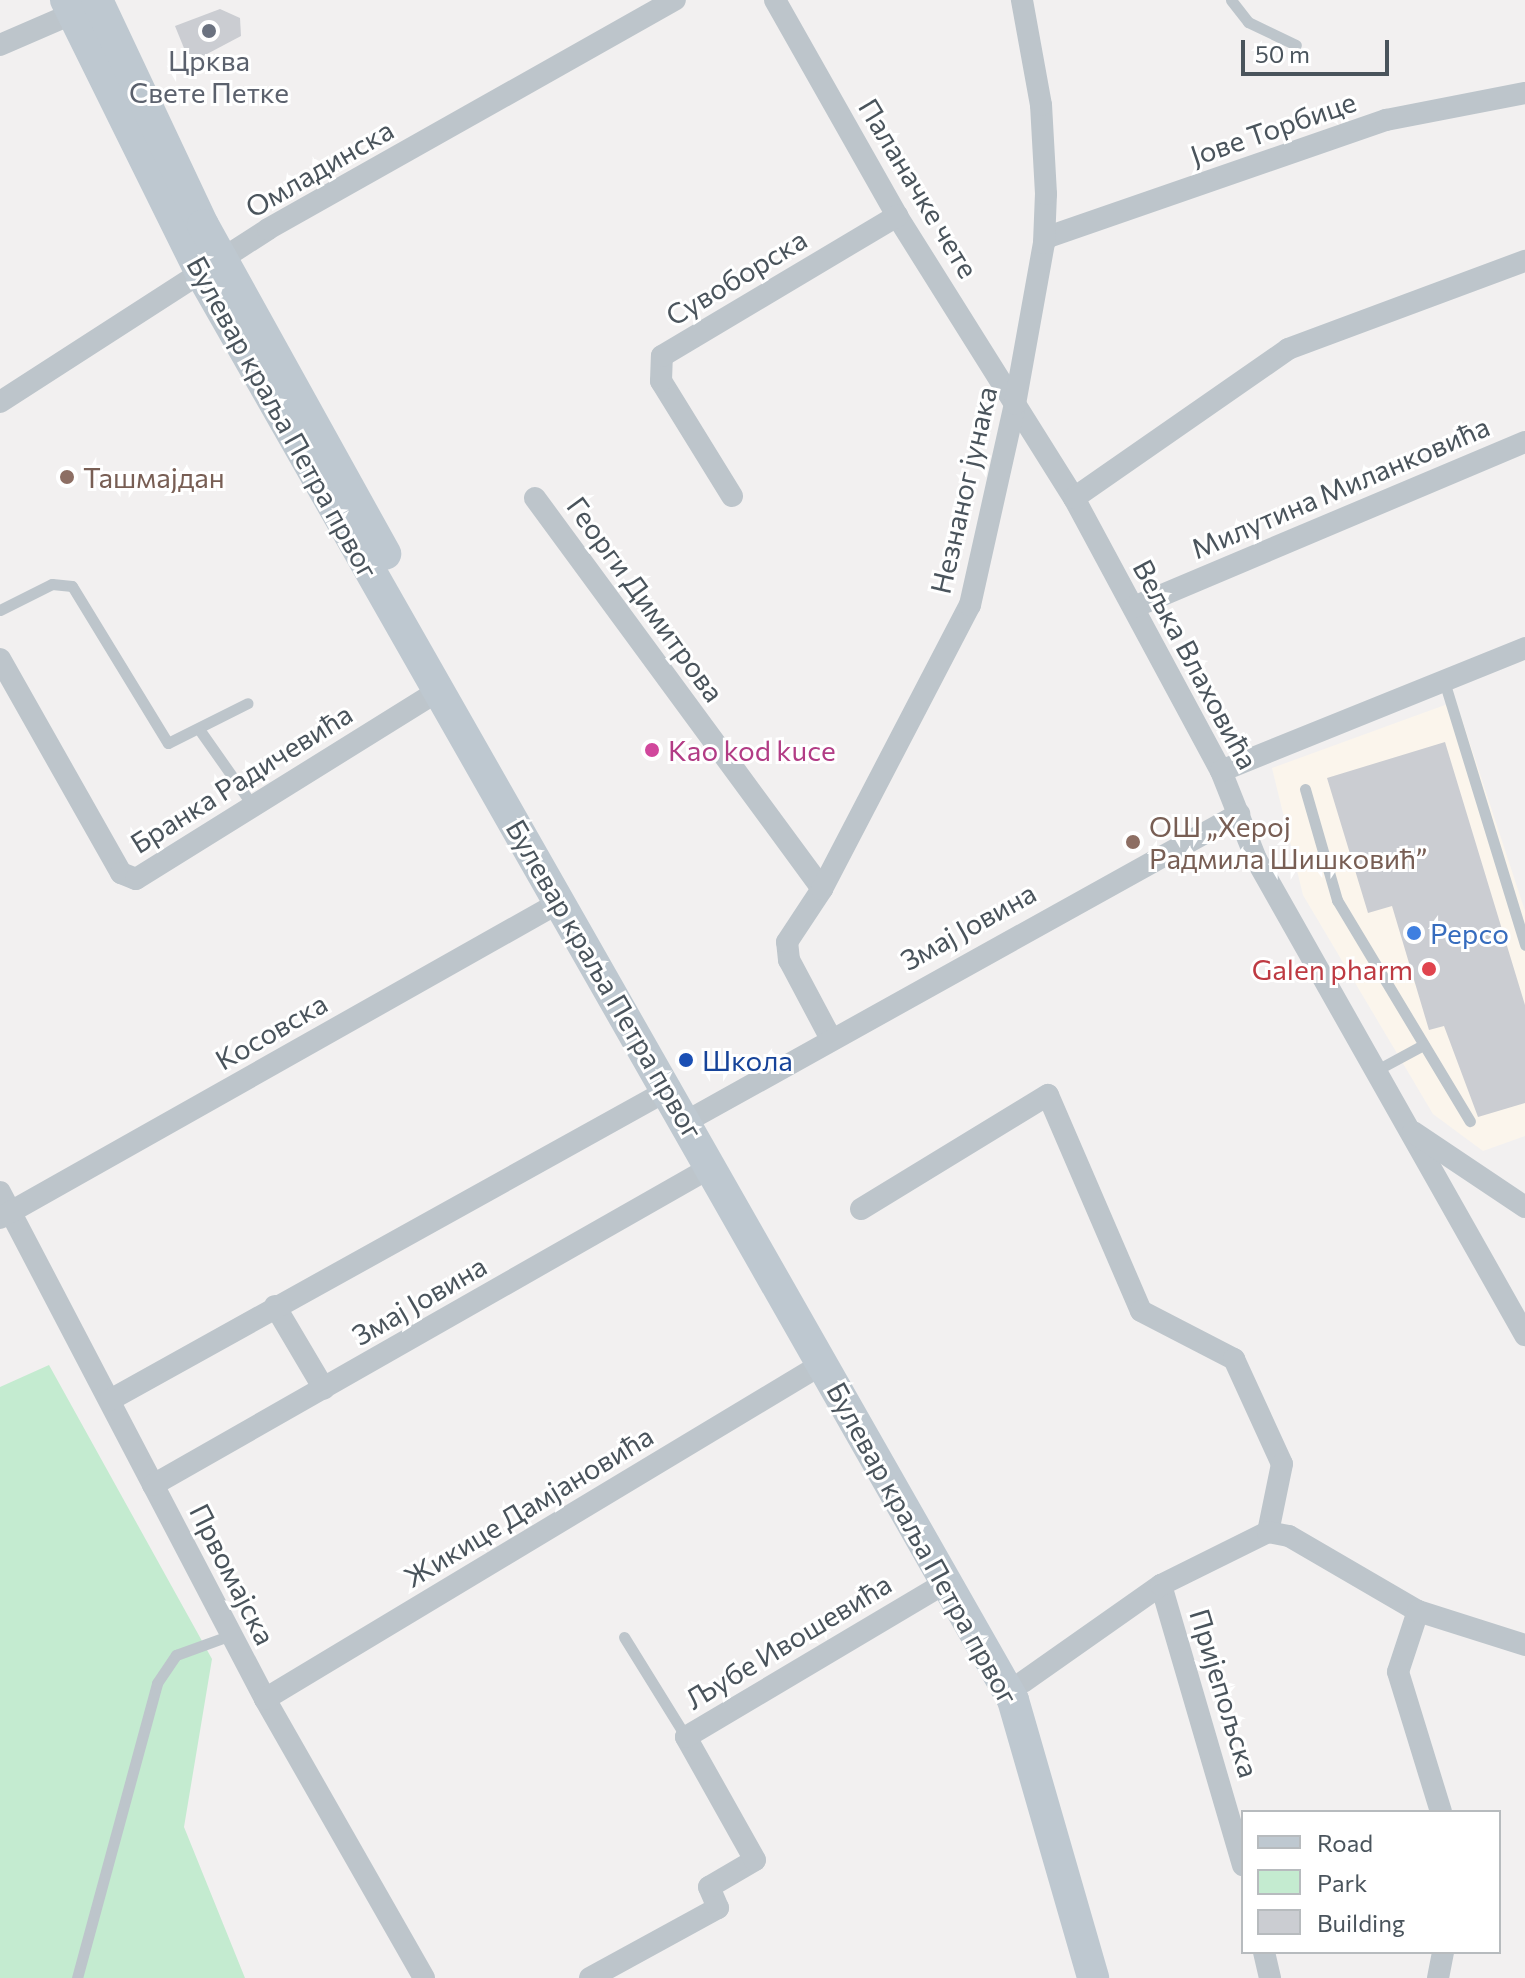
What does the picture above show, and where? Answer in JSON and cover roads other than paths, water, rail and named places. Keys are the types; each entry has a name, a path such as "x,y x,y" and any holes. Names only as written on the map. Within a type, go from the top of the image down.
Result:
{"main road":[{"name":"Булевар краља Петра првог","path":"87,3 214,270 438,691 670,1089 695,1117 713,1166 1022,1723 1093,1978"},
{"name":"Булевар краља Петра првог","path":"214,270 695,1117 1023,1682 1051,1760 1109,1978"}],"street":[{"name":"Омладинска","path":"0,402 214,270 268,229 675,0"},
{"name":"Паланачке чете","path":"775,0 897,216 1015,404"},
{"name":"Незнаног јунака","path":"830,1037 789,960 787,942 822,889 970,605 1015,404 1045,238 1041,105 1022,0"},
{"path":"0,45 87,3"},
{"name":"Јове Торбице","path":"1045,238 1386,120 1525,93"},
{"name":"Сувоборска","path":"732,496 661,381 662,356 897,216"},
{"path":"1074,498 1288,349 1525,261"},
{"name":"Вељка Влаховића","path":"1015,404 1074,498 1221,771 1256,859 1525,1335"},
{"name":"Милутина Миланковића","path":"1134,607 1525,442"},
{"name":"Георги Димитрова","path":"535,498 822,889"},
{"path":"1221,771 1525,648"},
{"name":"Бранка Радичевића","path":"0,659 121,873 136,879 155,871 438,691"},
{"name":"Змај Јовина","path":"695,1117 830,1037 1239,814"},
{"name":"Косовска","path":"5,1216 560,902"},
{"path":"110,1400 670,1089"},
{"path":"861,1209 1048,1095 1141,1311 1234,1359 1282,1464 1268,1532"},
{"path":"1407,1128 1525,1207"},
{"name":"Змај Јовина","path":"153,1485 713,1166"},
{"name":"Првомајска","path":"0,1192 5,1216 110,1400 265,1699 424,1978"},
{"path":"275,1306 324,1389"},
{"name":"Жикице Дамјановића","path":"265,1699 822,1364"},
{"path":"1023,1682 1161,1585 1268,1532 1289,1536 1418,1611 1525,1645"},
{"name":"Љубе Ивошевића","path":"590,1978 718,1908 709,1887 755,1860 686,1737 945,1583"},
{"name":"Пријепољска","path":"1161,1585 1241,1858"},
{"path":"1418,1611 1398,1672 1440,1810"},
{"path":"1264,1954 1270,1978"},
{"path":"1438,1978 1443,1954"}],"lane":[{"path":"1231,0 1248,22 1296,45"},
{"path":"0,610 52,584 72,586 157,734 168,743 201,732 248,703"},
{"path":"1444,681 1525,945"},
{"path":"201,732 253,806"},
{"path":"1305,789 1337,900 1470,1121"},
{"path":"1375,1071 1423,1045"},
{"path":"77,1978 157,1683 176,1655 231,1635"},
{"path":"624,1637 686,1737"}],"place":[{"name":"Црква Свете Петке","path":"209,31"},
{"name":"Ташмајдан","path":"67,477"},
{"name":"Kao kod kuce","path":"652,750"},
{"name":"ОШ „Херој Радмила Шишковић”","path":"1133,842"},
{"name":"Pepco","path":"1414,933"},
{"name":"Galen pharm","path":"1429,969"},
{"name":"Школа","path":"686,1060"}]}
